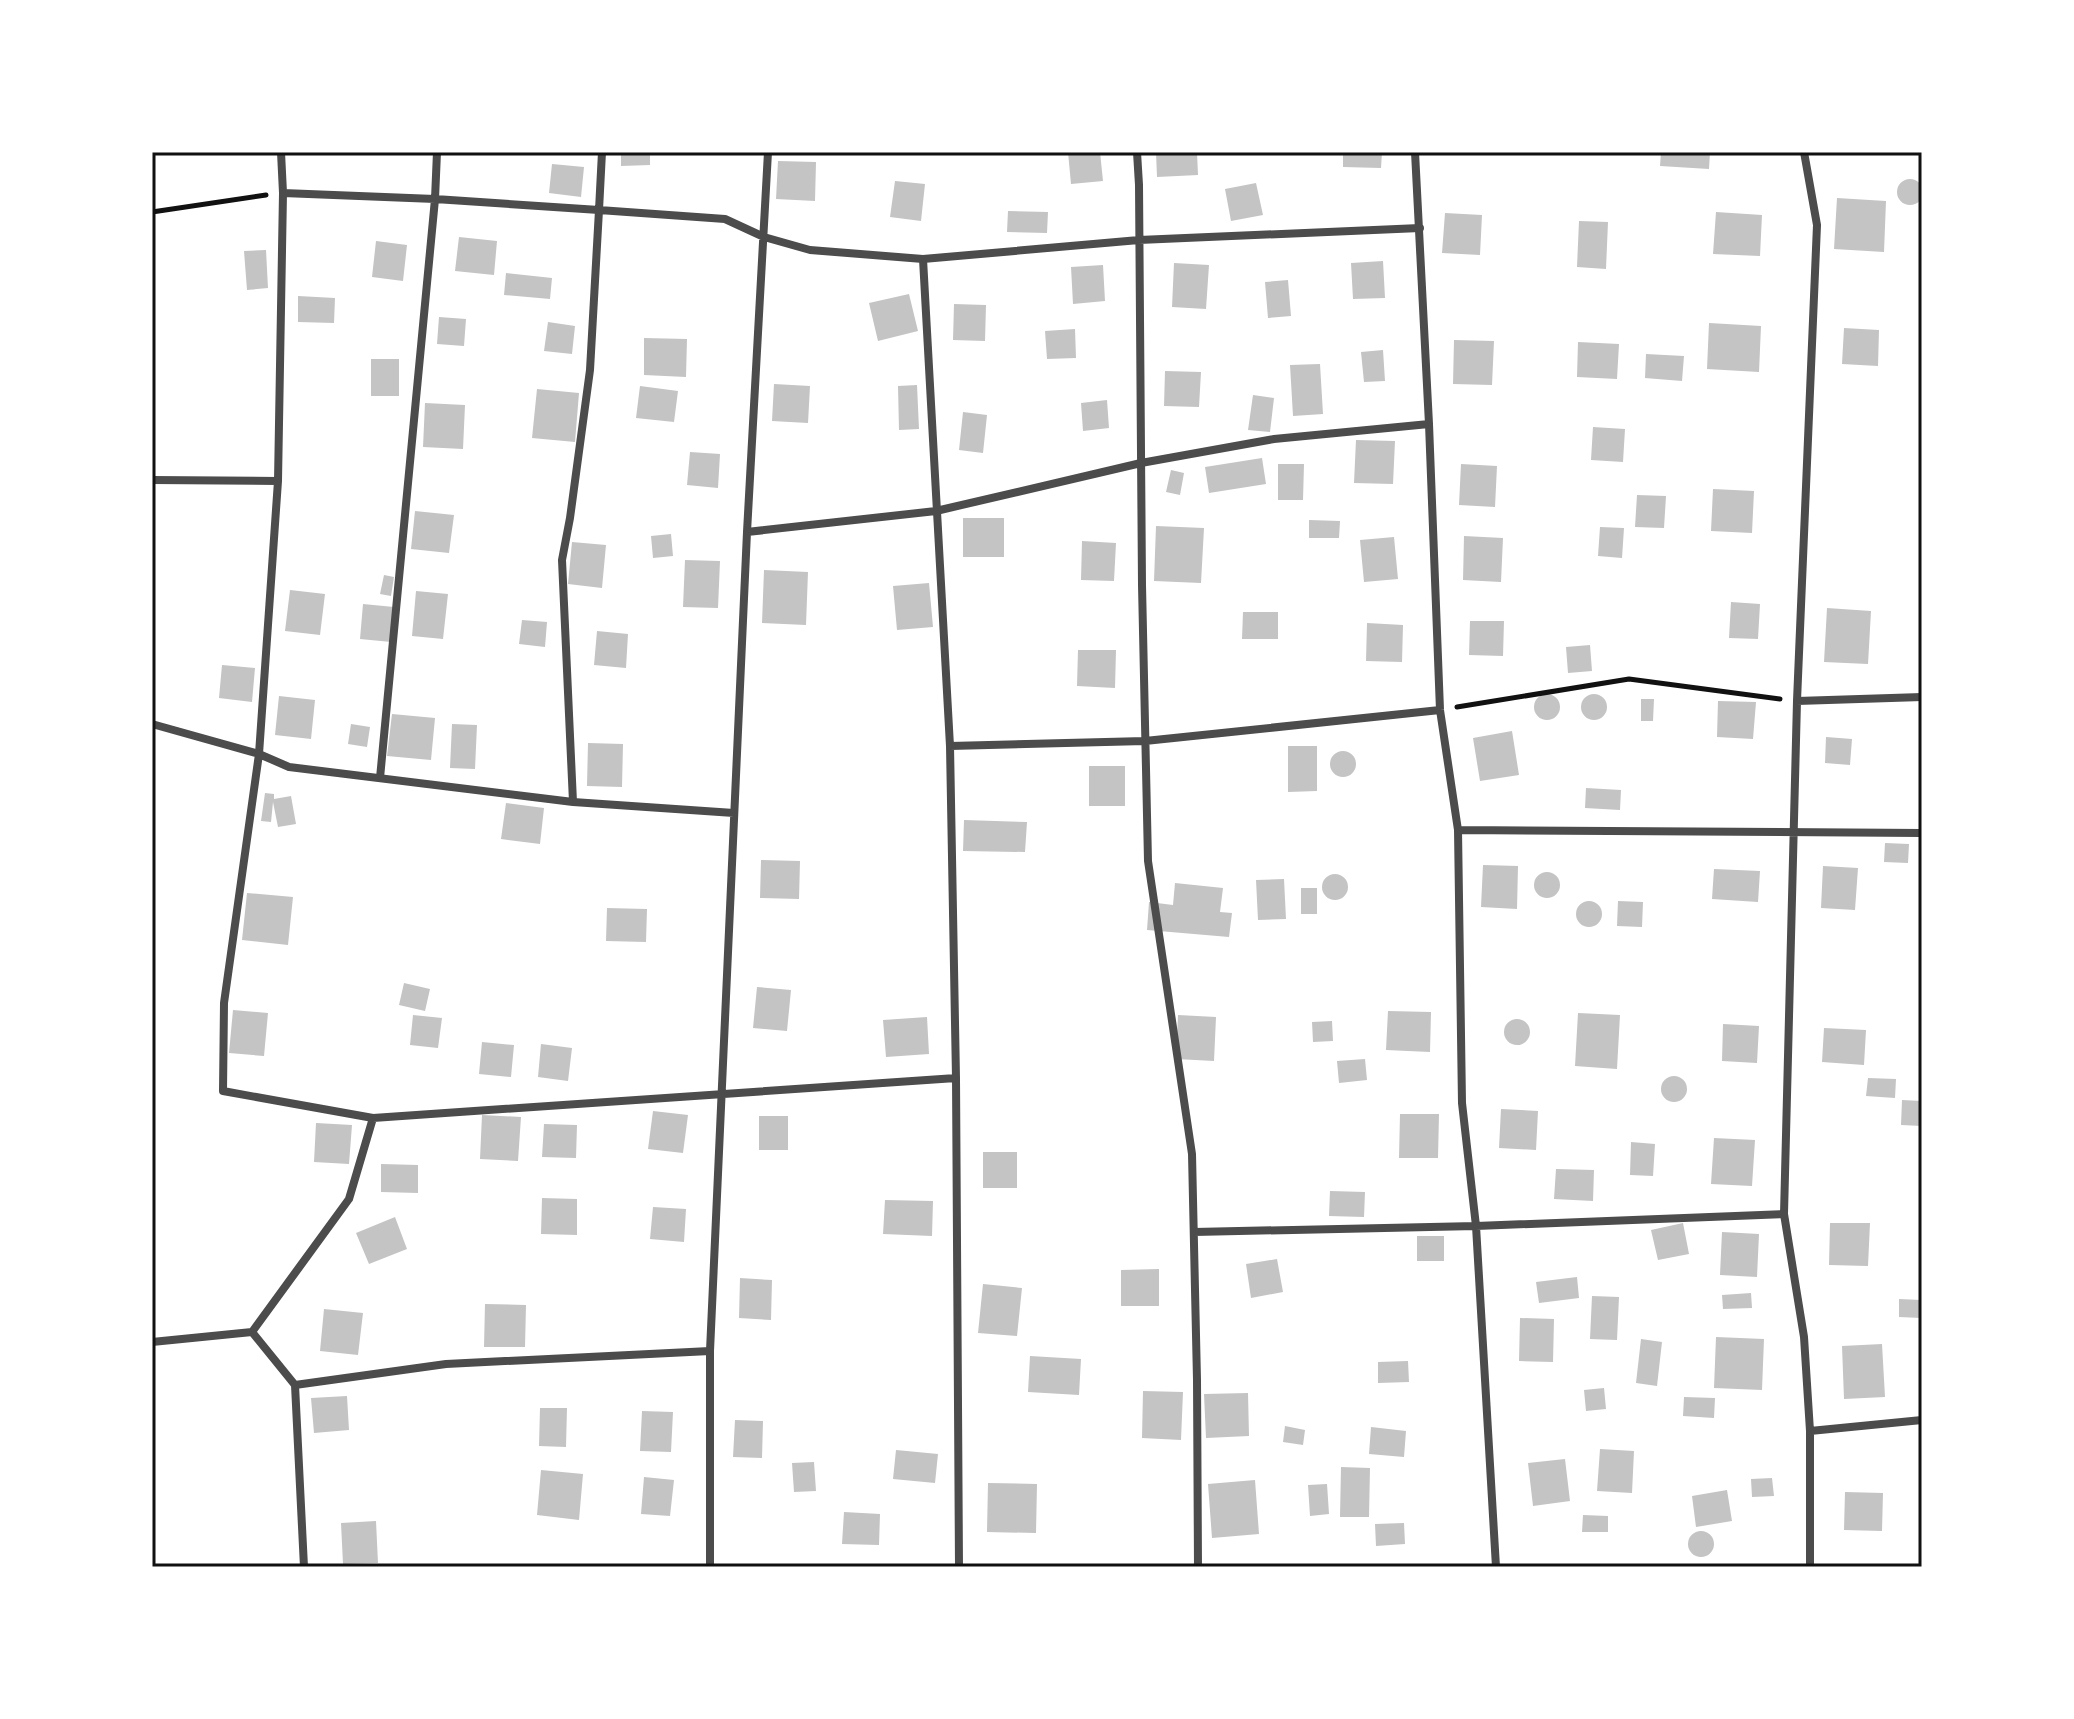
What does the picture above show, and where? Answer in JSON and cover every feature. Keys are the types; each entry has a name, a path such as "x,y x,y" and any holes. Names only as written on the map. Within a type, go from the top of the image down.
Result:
{"street":[{"path":"281,152 278,481 259,754 224,1003 223,1091 373,1118 956,1078"},
{"path":"380,778 437,152"},
{"path":"573,802 562,560 590,370 602,152"},
{"path":"710,1567 710,1351 747,532 768,152"},
{"path":"1137,152 1148,861 1192,1154 1198,1567"},
{"path":"1415,152 1440,710 1458,830 1462,1103 1476,1226 1496,1567"},
{"path":"1804,152 1817,225 1797,701 1784,1214 1804,1337 1810,1431 1810,1567"},
{"path":"283,193 435,199 725,219 764,237 810,250 923,259 1139,240 1420,228"},
{"path":"923,259 950,746 959,1567"},
{"path":"747,532 936,511 1141,463 1274,439 1429,424"},
{"path":"152,480 278,481"},
{"path":"1797,701 1922,697"},
{"path":"950,746 1145,741 1440,710"},
{"path":"152,724 259,754 289,767 573,802 734,813"},
{"path":"1458,830 1922,833"},
{"path":"152,1342 252,1332 349,1199 373,1118"},
{"path":"1194,1232 1476,1226 1784,1214"},
{"path":"252,1332 295,1385 304,1567"},
{"path":"295,1385 446,1364 710,1351"},
{"path":"1810,1431 1922,1420"}],"path":[{"path":"152,212 283,193"},
{"path":"1440,710 1629,679 1797,701"}],"building":[{"path":"621,152 650,152 650,165 621,166"},
{"path":"1068,152 1100,152 1103,181 1071,184"},
{"path":"1156,152 1197,152 1198,175 1157,177"},
{"path":"1343,152 1382,152 1381,168 1343,167"},
{"path":"1661,152 1710,152 1709,169 1660,166"},
{"path":"778,161 816,162 815,201 776,199"},
{"path":"552,164 584,167 581,197 549,193"},
{"path":"1910,179 1919,183 1923,192 1919,201 1910,205 1901,201 1897,192 1901,183"},
{"path":"895,181 925,184 921,221 890,217"},
{"path":"1256,183 1263,215 1231,221 1225,189"},
{"path":"1837,198 1886,201 1884,252 1834,249"},
{"path":"1008,211 1048,212 1047,233 1007,232"},
{"path":"1716,212 1762,215 1760,256 1713,254"},
{"path":"1445,213 1482,215 1480,255 1442,253"},
{"path":"1579,221 1608,222 1606,269 1577,267"},
{"path":"459,237 497,241 494,275 455,271"},
{"path":"376,241 407,245 403,281 372,277"},
{"path":"266,250 268,288 247,290 244,251"},
{"path":"1383,261 1385,298 1353,299 1351,263"},
{"path":"1174,263 1209,265 1206,309 1172,307"},
{"path":"1103,265 1105,301 1073,304 1071,267"},
{"path":"506,273 552,278 550,299 504,295"},
{"path":"1288,280 1291,316 1268,318 1265,282"},
{"path":"909,294 918,331 878,341 869,303"},
{"path":"298,296 335,298 334,323 298,322"},
{"path":"954,304 986,305 985,341 953,340"},
{"path":"439,317 466,319 464,346 437,344"},
{"path":"548,322 575,326 572,354 544,351"},
{"path":"1709,323 1761,326 1759,372 1707,369"},
{"path":"1844,328 1879,330 1878,366 1842,364"},
{"path":"1075,329 1076,358 1047,359 1045,331"},
{"path":"644,338 687,339 686,377 644,375"},
{"path":"1454,340 1494,341 1492,385 1453,384"},
{"path":"1578,342 1619,344 1617,379 1577,377"},
{"path":"1383,350 1385,381 1364,382 1361,352"},
{"path":"1646,354 1684,356 1682,381 1645,378"},
{"path":"371,359 399,359 399,396 371,396"},
{"path":"1320,364 1323,414 1293,416 1290,365"},
{"path":"1165,371 1201,372 1199,407 1164,406"},
{"path":"774,384 810,386 808,423 772,421"},
{"path":"917,385 919,429 899,430 898,386"},
{"path":"640,386 678,391 674,422 636,418"},
{"path":"537,389 579,393 575,442 532,438"},
{"path":"1253,395 1274,398 1270,432 1248,430"},
{"path":"1107,400 1109,428 1083,431 1081,403"},
{"path":"425,403 465,405 463,449 423,447"},
{"path":"963,412 987,415 983,453 959,450"},
{"path":"1593,427 1625,429 1623,462 1591,460"},
{"path":"1356,440 1395,441 1393,484 1354,483"},
{"path":"690,452 720,454 718,488 687,485"},
{"path":"1262,458 1266,484 1209,493 1205,467"},
{"path":"1278,464 1304,464 1303,500 1278,500"},
{"path":"1461,464 1497,466 1495,507 1459,505"},
{"path":"1171,470 1184,473 1180,495 1166,492"},
{"path":"1713,489 1754,491 1752,533 1711,531"},
{"path":"1637,495 1666,496 1664,528 1635,527"},
{"path":"415,511 454,515 449,553 411,549"},
{"path":"963,518 1004,518 1004,557 963,557"},
{"path":"1309,520 1340,521 1339,538 1309,538"},
{"path":"1156,526 1204,528 1201,583 1154,581"},
{"path":"1600,527 1624,528 1622,558 1598,556"},
{"path":"671,534 673,556 653,558 651,536"},
{"path":"1464,536 1503,538 1501,582 1463,580"},
{"path":"1394,537 1398,579 1364,582 1360,540"},
{"path":"1082,541 1116,543 1114,581 1081,580"},
{"path":"572,542 606,545 602,588 568,584"},
{"path":"685,560 720,561 718,608 683,607"},
{"path":"764,570 808,572 806,625 762,623"},
{"path":"384,575 394,577 391,596 380,594"},
{"path":"929,583 933,627 897,630 893,586"},
{"path":"290,590 325,594 320,635 285,631"},
{"path":"416,591 448,594 443,639 412,636"},
{"path":"1731,602 1760,604 1758,639 1729,638"},
{"path":"363,604 394,607 391,642 360,639"},
{"path":"1827,608 1871,611 1868,664 1824,662"},
{"path":"1243,612 1278,612 1278,639 1242,639"},
{"path":"522,620 547,622 545,647 519,644"},
{"path":"1470,621 1504,621 1503,656 1469,655"},
{"path":"1367,623 1403,625 1402,662 1366,661"},
{"path":"597,631 628,634 626,668 594,665"},
{"path":"1590,645 1592,671 1568,673 1566,647"},
{"path":"1078,650 1116,650 1115,688 1077,686"},
{"path":"222,665 255,668 252,702 219,698"},
{"path":"1547,694 1556,698 1560,707 1556,716 1547,720 1538,716 1534,707 1538,698"},
{"path":"1594,694 1603,698 1607,707 1603,716 1594,720 1585,716 1581,707 1585,698"},
{"path":"279,696 315,700 311,739 275,735"},
{"path":"1641,699 1654,699 1653,721 1641,721"},
{"path":"1718,701 1756,702 1753,739 1717,737"},
{"path":"392,714 435,718 431,760 387,756"},
{"path":"351,724 370,727 367,747 348,744"},
{"path":"452,724 477,725 475,769 450,768"},
{"path":"1512,731 1519,775 1480,781 1473,738"},
{"path":"1826,737 1852,739 1850,765 1825,763"},
{"path":"588,743 623,744 622,787 587,786"},
{"path":"1288,746 1317,746 1317,791 1288,792"},
{"path":"1343,751 1352,755 1356,764 1352,773 1343,777 1334,773 1330,764 1334,755"},
{"path":"1089,766 1125,766 1125,806 1089,806"},
{"path":"1586,788 1621,790 1620,810 1585,808"},
{"path":"265,793 274,794 274,799 291,796 296,824 278,827 273,802 271,822 261,821"},
{"path":"506,803 544,808 540,844 501,839"},
{"path":"964,820 1027,822 1025,852 963,851"},
{"path":"1885,843 1909,844 1908,863 1884,862"},
{"path":"761,860 800,861 799,899 760,898"},
{"path":"1483,865 1518,866 1517,909 1481,907"},
{"path":"1823,866 1858,868 1855,910 1821,908"},
{"path":"1714,869 1760,871 1758,902 1712,899"},
{"path":"1547,872 1556,876 1560,885 1556,894 1547,898 1538,894 1534,885 1538,876"},
{"path":"1335,874 1344,878 1348,887 1344,896 1335,900 1326,896 1322,887 1326,878"},
{"path":"1284,879 1286,919 1258,920 1256,880"},
{"path":"1175,883 1223,888 1220,912 1232,913 1229,937 1147,930 1149,902 1173,905"},
{"path":"1301,888 1317,888 1317,914 1301,914"},
{"path":"247,893 293,897 288,945 242,940"},
{"path":"1589,901 1598,905 1602,914 1598,923 1589,927 1580,923 1576,914 1580,905"},
{"path":"1618,901 1643,902 1642,927 1617,926"},
{"path":"607,908 647,909 646,942 606,941"},
{"path":"404,983 430,989 425,1011 399,1005"},
{"path":"757,987 791,990 787,1031 753,1028"},
{"path":"233,1010 268,1013 264,1056 229,1053"},
{"path":"1388,1011 1431,1012 1430,1052 1386,1050"},
{"path":"1578,1013 1620,1015 1617,1069 1575,1066"},
{"path":"413,1015 442,1018 438,1048 410,1045"},
{"path":"1178,1015 1216,1017 1214,1061 1176,1059"},
{"path":"927,1017 929,1054 886,1057 883,1020"},
{"path":"1517,1019 1526,1023 1530,1032 1526,1041 1517,1045 1508,1041 1504,1032 1508,1023"},
{"path":"1332,1021 1333,1041 1313,1042 1312,1022"},
{"path":"1723,1024 1759,1026 1757,1063 1722,1061"},
{"path":"1824,1028 1866,1030 1864,1065 1822,1062"},
{"path":"482,1042 514,1045 511,1077 479,1074"},
{"path":"541,1044 572,1048 568,1081 538,1077"},
{"path":"1365,1059 1367,1080 1339,1083 1337,1061"},
{"path":"1674,1076 1683,1080 1687,1089 1683,1098 1674,1102 1665,1098 1661,1089 1665,1080"},
{"path":"1868,1078 1896,1079 1895,1098 1866,1096"},
{"path":"1902,1100 1922,1101 1922,1126 1901,1125"},
{"path":"1501,1109 1538,1111 1536,1150 1499,1148"},
{"path":"653,1111 688,1115 683,1153 648,1149"},
{"path":"1400,1114 1439,1114 1438,1158 1399,1158"},
{"path":"482,1115 521,1117 518,1161 480,1159"},
{"path":"759,1116 788,1116 788,1150 759,1150"},
{"path":"316,1123 352,1125 349,1164 314,1162"},
{"path":"544,1124 577,1125 576,1158 542,1157"},
{"path":"1714,1138 1755,1140 1752,1186 1711,1184"},
{"path":"1631,1142 1655,1144 1653,1176 1630,1175"},
{"path":"983,1152 1017,1152 1017,1188 983,1188"},
{"path":"381,1164 418,1165 418,1193 381,1192"},
{"path":"1556,1169 1594,1170 1593,1201 1554,1199"},
{"path":"1330,1191 1365,1192 1364,1217 1329,1216"},
{"path":"542,1198 577,1199 577,1235 541,1234"},
{"path":"885,1200 933,1201 932,1236 883,1234"},
{"path":"653,1207 686,1209 684,1242 650,1239"},
{"path":"395,1217 407,1249 369,1264 356,1233"},
{"path":"1683,1223 1689,1254 1658,1260 1651,1230"},
{"path":"1830,1223 1870,1223 1868,1266 1829,1265"},
{"path":"1722,1232 1759,1234 1757,1277 1720,1275"},
{"path":"1417,1236 1444,1236 1444,1261 1417,1261"},
{"path":"1277,1259 1283,1292 1251,1298 1246,1264"},
{"path":"1159,1269 1159,1306 1121,1306 1121,1270"},
{"path":"1577,1277 1579,1298 1539,1303 1536,1282"},
{"path":"740,1278 772,1280 771,1320 739,1318"},
{"path":"983,1284 1022,1288 1017,1336 978,1333"},
{"path":"1751,1293 1752,1308 1723,1309 1722,1295"},
{"path":"1592,1296 1619,1297 1617,1340 1590,1339"},
{"path":"1899,1299 1921,1300 1921,1318 1899,1317"},
{"path":"485,1304 526,1305 525,1347 484,1347"},
{"path":"324,1309 363,1313 358,1355 320,1351"},
{"path":"1520,1318 1554,1319 1553,1362 1519,1361"},
{"path":"1716,1337 1764,1339 1762,1390 1714,1388"},
{"path":"1641,1339 1662,1342 1657,1386 1636,1383"},
{"path":"1882,1344 1885,1397 1844,1399 1842,1346"},
{"path":"1030,1356 1081,1359 1079,1395 1028,1392"},
{"path":"1408,1361 1409,1382 1378,1383 1378,1362"},
{"path":"1604,1388 1606,1409 1586,1411 1584,1390"},
{"path":"1143,1391 1183,1392 1181,1440 1142,1438"},
{"path":"1248,1393 1249,1436 1206,1438 1204,1394"},
{"path":"347,1396 349,1430 314,1433 311,1398"},
{"path":"1684,1397 1715,1398 1714,1418 1683,1416"},
{"path":"540,1408 567,1408 566,1447 539,1446"},
{"path":"642,1411 673,1412 671,1452 640,1451"},
{"path":"735,1420 763,1421 762,1458 733,1457"},
{"path":"1285,1426 1305,1430 1303,1445 1283,1442"},
{"path":"1371,1427 1406,1431 1404,1457 1369,1454"},
{"path":"1600,1449 1634,1451 1632,1493 1597,1491"},
{"path":"896,1450 938,1454 935,1483 893,1479"},
{"path":"1565,1459 1570,1501 1533,1506 1528,1463"},
{"path":"814,1462 816,1491 794,1492 792,1463"},
{"path":"1341,1467 1370,1468 1369,1517 1340,1517"},
{"path":"541,1470 583,1474 579,1520 537,1515"},
{"path":"644,1477 674,1480 670,1516 641,1514"},
{"path":"1772,1478 1774,1496 1752,1497 1751,1479"},
{"path":"1255,1480 1259,1534 1212,1538 1208,1484"},
{"path":"988,1483 1037,1484 1036,1533 987,1532"},
{"path":"1327,1484 1329,1514 1310,1516 1308,1485"},
{"path":"1727,1490 1732,1521 1696,1527 1692,1496"},
{"path":"1845,1492 1883,1493 1882,1531 1844,1530"},
{"path":"844,1512 880,1514 879,1545 842,1544"},
{"path":"1583,1515 1608,1516 1608,1532 1582,1532"},
{"path":"376,1521 378,1563 343,1564 341,1523"},
{"path":"1404,1523 1405,1544 1376,1546 1375,1524"},
{"path":"1701,1531 1710,1535 1714,1544 1710,1553 1701,1557 1692,1553 1688,1544 1692,1535"}]}
